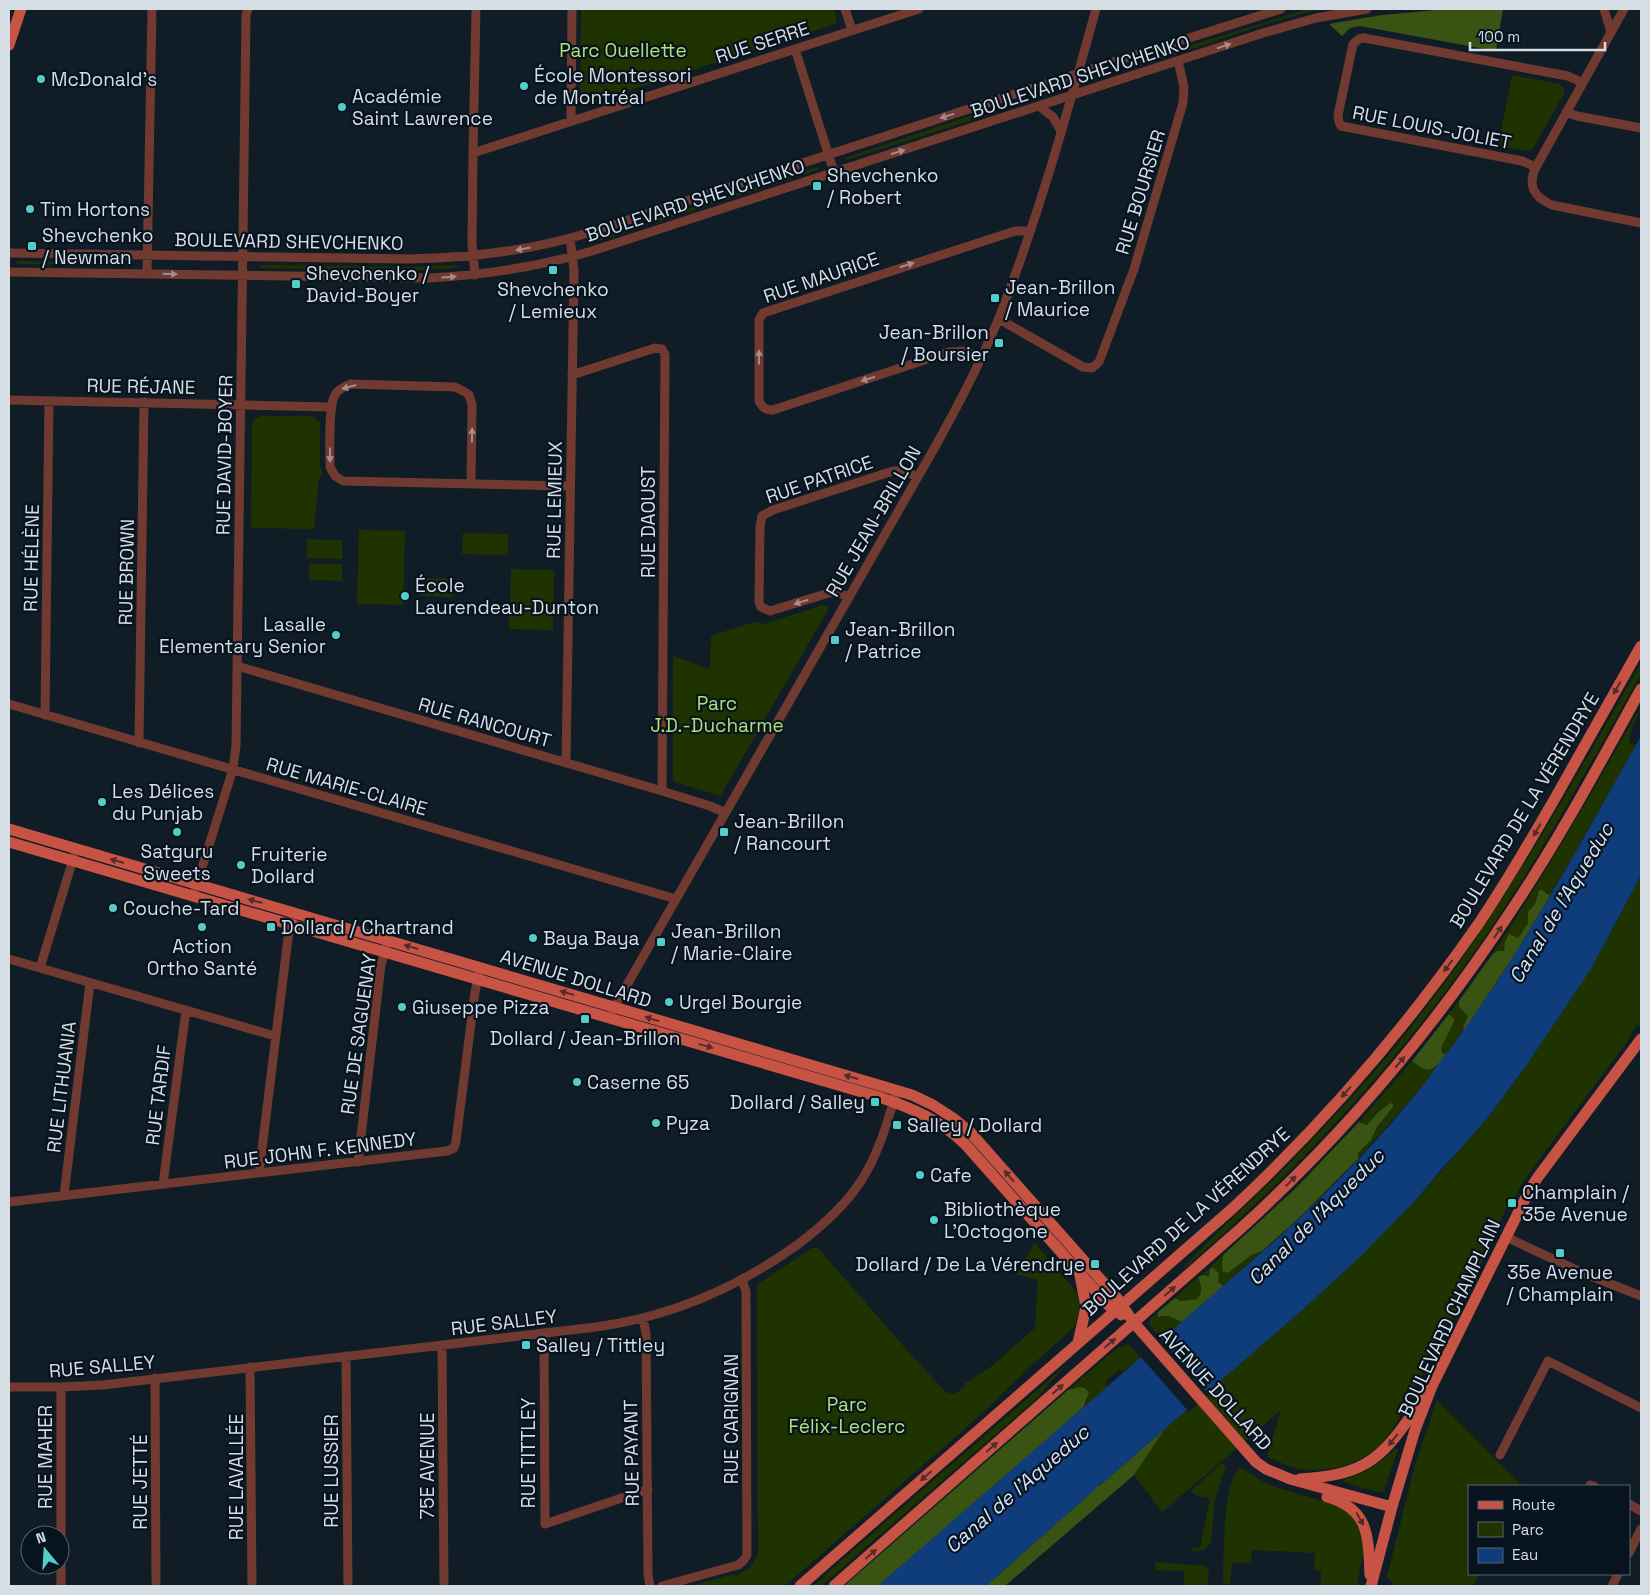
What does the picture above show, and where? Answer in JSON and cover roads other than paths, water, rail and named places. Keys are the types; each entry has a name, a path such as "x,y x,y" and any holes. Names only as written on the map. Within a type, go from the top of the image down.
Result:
{"main road":[{"path":"9,45 21,9"},
{"name":"BOULEVARD DE LA VÉRENDRYE","path":"800,1586 1233,1208 1283,1160 1348,1090 1415,1010 1477,925 1508,877 1641,646"},
{"name":"BOULEVARD DE LA VÉRENDRYE","path":"834,1586 1245,1225 1287,1186 1355,1114 1414,1045 1454,994 1514,908 1555,841 1641,690"},
{"name":"AVENUE DOLLARD","path":"9,829 614,1007 896,1096 954,1134 1080,1273 1134,1323 1256,1462 1266,1469 1290,1479 1392,1507"},
{"name":"AVENUE DOLLARD","path":"9,842 608,1018 933,1105 970,1132 1118,1308"},
{"name":"BOULEVARD CHAMPLAIN","path":"1371,1586 1415,1430 1432,1386 1538,1177 1641,1039"},
{"path":"1078,1344 1086,1307 1080,1273"},
{"path":"1290,1479 1337,1475 1351,1471 1373,1459 1392,1442 1432,1386"},
{"path":"1290,1479 1306,1491 1343,1502 1356,1512 1367,1533 1371,1586"}],"street":[{"path":"147,274 152,9"},
{"name":"RUE DAVID-BOYER","path":"193,896 232,770 236,746 246,16 248,9"},
{"path":"475,275 473,256 473,153 476,9"},
{"path":"571,121 572,9"},
{"path":"846,9 852,30"},
{"name":"RUE SERRE","path":"473,153 919,9"},
{"name":"RUE JEAN-BRILLON","path":"608,1018 917,477 982,357 1030,231 1096,9"},
{"name":"BOULEVARD SHEVCHENKO","path":"9,253 408,259 473,256 510,251 570,238 1281,9"},
{"name":"BOULEVARD SHEVCHENKO","path":"9,272 429,278 475,275 520,268 573,256 1276,29 1339,11 1368,9"},
{"path":"1604,9 1611,32"},
{"path":"1624,9 1536,167 1532,177 1532,188 1547,203 1563,208 1641,223"},
{"name":"RUE LOUIS-JOLIET","path":"1536,167 1522,161 1342,127 1338,115 1353,44 1357,40 1364,38 1568,76 1583,83"},
{"path":"795,49 834,172"},
{"name":"RUE BOURSIER","path":"998,319 1083,367 1092,368 1099,362 1134,269 1183,103 1184,87 1178,61"},
{"path":"1039,106 1053,117 1061,131"},
{"path":"1566,112 1577,116 1641,128"},
{"name":"RUE MAURICE","path":"982,357 964,351 949,352 773,410 766,410 759,400 759,320 762,313 1015,231 1030,231"},
{"name":"RUE LEMIEUX","path":"566,763 573,256 570,238"},
{"name":"RUE DAOUST","path":"572,374 655,348 662,349 665,355 662,791"},
{"path":"472,483 472,405 469,395 460,389 351,384 335,394 331,406 330,467 335,476 340,479 349,482 570,486"},
{"name":"RUE RÉJANE","path":"9,400 331,406"},
{"name":"RUE HÉLÈNE","path":"45,715 49,401"},
{"name":"RUE BROWN","path":"139,743 144,402"},
{"name":"RUE PATRICE","path":"848,596 832,592 770,611 761,607 759,602 760,520 762,516 773,510 893,471 905,471 917,477"},
{"name":"RUE RANCOURT","path":"237,666 662,791 724,812"},
{"name":"RUE MARIE-CLAIRE","path":"9,704 676,899"},
{"path":"40,968 76,849"},
{"path":"259,1173 275,1036 291,925 295,913"},
{"name":"RUE DE SAGUENAY","path":"358,1162 381,965 388,940"},
{"path":"9,959 275,1036"},
{"name":"RUE JOHN F. KENNEDY","path":"9,1202 358,1162 446,1151 454,1148 474,992 481,968"},
{"name":"RUE LITHUANIA","path":"64,1195 90,982"},
{"name":"RUE TARDIF","path":"163,1184 186,1010"},
{"name":"RUE SALLEY","path":"9,1387 61,1387 155,1378 612,1325 644,1318 696,1302 742,1280 775,1260 808,1237 849,1198 874,1158 896,1096"},
{"path":"1506,1237 1583,1273 1641,1296"},
{"name":"RUE CARIGNAN","path":"662,1586 738,1565 746,1558 748,1547 746,1291 742,1280"},
{"name":"RUE PAYANT","path":"644,1318 646,1333 648,1575 650,1586"},
{"name":"RUE TITTLEY","path":"544,1333 544,1524 648,1488"},
{"name":"75E AVENUE","path":"442,1345 444,1586"},
{"name":"RUE LUSSIER","path":"346,1356 348,1586"},
{"path":"1500,1455 1548,1361 1641,1408"},
{"name":"RUE LAVALLÉE","path":"250,1367 252,1586"},
{"name":"RUE JETTÉ","path":"155,1378 156,1586"},
{"name":"RUE MAHER","path":"61,1387 61,1586"},
{"path":"1630,1505 1641,1511"},
{"path":"1630,1551 1641,1529"}],"water":[{"name":"Canal de l'Aqueduc","path":"1641,736 1641,875 1591,969 1526,1066 1489,1116 1414,1202 1360,1257 1300,1312 1099,1486 1097,1485 1094,1490 986,1586 878,1586 1277,1239 1335,1183 1408,1104 1465,1028 1519,947"}],"place":[{"name":"McDonald's","path":"41,79"},
{"name":"École Montessori de Montréal","path":"524,86"},
{"name":"Académie Saint Lawrence","path":"342,107"},
{"name":"Shevchenko / Robert","path":"817,186"},
{"name":"Tim Hortons","path":"30,209"},
{"name":"Shevchenko / Newman","path":"32,246"},
{"name":"Shevchenko / Lemieux","path":"553,270"},
{"name":"Shevchenko / David-Boyer","path":"296,284"},
{"name":"Jean-Brillon / Maurice","path":"995,298"},
{"name":"Jean-Brillon / Boursier","path":"999,343"},
{"name":"École Laurendeau-Dunton","path":"405,596"},
{"name":"Lasalle Elementary Senior","path":"336,635"},
{"name":"Jean-Brillon / Patrice","path":"835,640"},
{"name":"Les Délices du Punjab","path":"102,802"},
{"name":"Satguru Sweets","path":"177,832"},
{"name":"Jean-Brillon / Rancourt","path":"724,832"},
{"name":"Fruiterie Dollard","path":"241,865"},
{"name":"Couche-Tard","path":"113,908"},
{"name":"Action Ortho Santé","path":"202,927"},
{"name":"Dollard / Chartrand","path":"271,927"},
{"name":"Baya Baya","path":"533,938"},
{"name":"Jean-Brillon / Marie-Claire","path":"661,942"},
{"name":"Urgel Bourgie","path":"669,1002"},
{"name":"Giuseppe Pizza","path":"402,1007"},
{"name":"Dollard / Jean-Brillon","path":"585,1019"},
{"name":"Caserne 65","path":"577,1082"},
{"name":"Dollard / Salley","path":"875,1102"},
{"name":"Pyza","path":"656,1123"},
{"name":"Salley / Dollard","path":"897,1125"},
{"name":"Cafe","path":"920,1175"},
{"name":"Champlain / 35e Avenue","path":"1512,1203"},
{"name":"Bibliothèque L’Octogone","path":"934,1220"},
{"name":"35e Avenue / Champlain","path":"1560,1253"},
{"name":"Dollard / De La Vérendrye","path":"1095,1264"},
{"name":"Salley / Tittley","path":"526,1345"}],"park label":[{"name":"Parc Ouellette","path":"623,50"},
{"name":"Parc J.D.-Ducharme","path":"717,714"},
{"name":"Parc Félix-Leclerc","path":"847,1415"}]}
